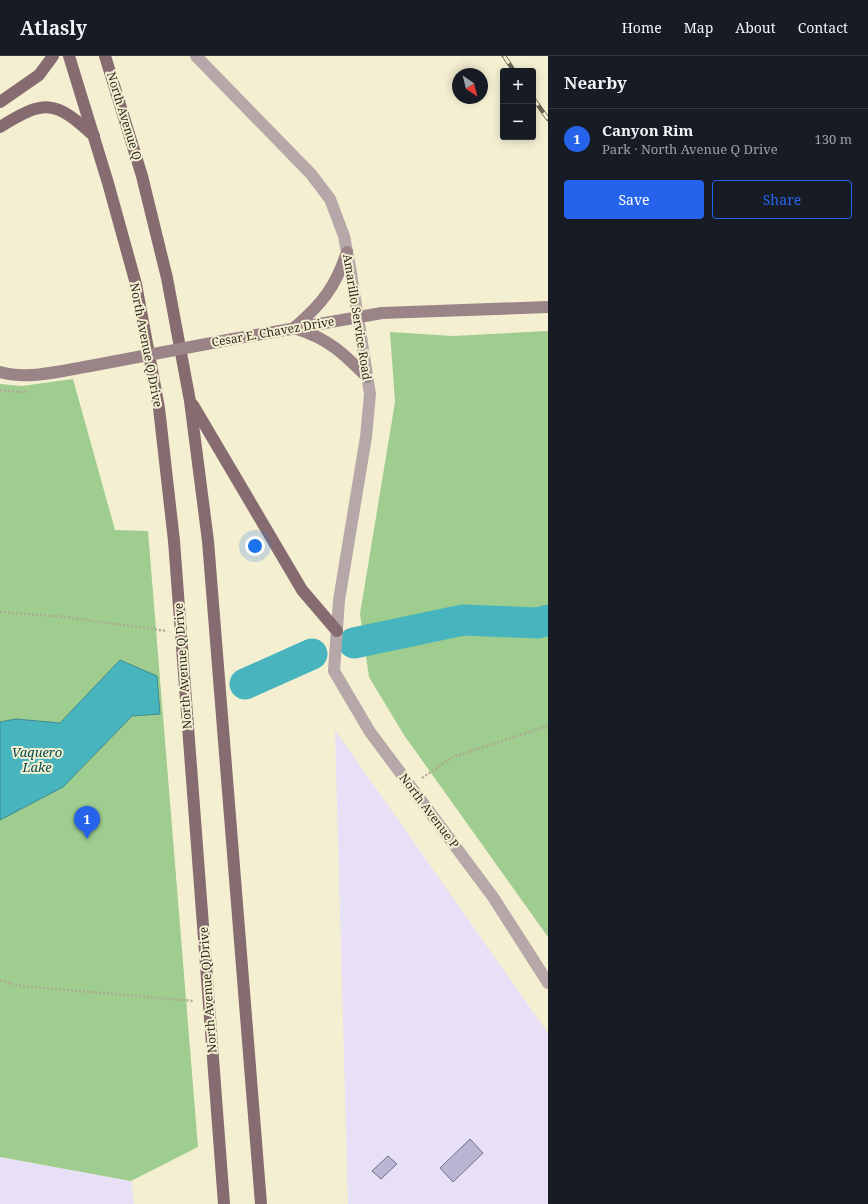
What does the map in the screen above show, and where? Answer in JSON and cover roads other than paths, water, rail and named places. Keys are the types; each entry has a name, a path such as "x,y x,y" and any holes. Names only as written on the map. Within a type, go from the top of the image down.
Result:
{"main road":[{"path":"0,102 39,75 53,56"},
{"path":"69,56 94,136"},
{"name":"North Avenue Q","path":"105,56 142,176 167,278 190,401"},
{"path":"0,127 30,110 36,108 53,107 78,122 94,136"},
{"name":"North Avenue Q Drive","path":"94,136 136,284 159,408 174,542 224,1204"},
{"path":"190,401 302,590 337,631"},
{"path":"190,401 209,549 262,1204"},
{"path":"195,437 209,433"}],"street":[{"name":"Amarillo Service Road","path":"196,56 311,174 330,199 344,236 370,394 366,437 339,600 337,631"},
{"path":"347,252 339,276 327,296 294,328 314,334 330,343 345,355 367,377"},
{"name":"Cesar E. Chavez Drive","path":"0,372 14,375 33,374 90,366 382,313 548,307"},
{"name":"North Avenue P","path":"337,631 334,671 370,732 493,897 548,983"}],"water":[{"name":"Vaquero Lake","path":"120,660 157,676 160,714 132,716 63,787 0,820 0,722 16,719 60,723"}],"waterway":[{"path":"354,643 463,620 538,623 548,620"},
{"path":"245,684 312,654"}],"railway":[{"path":"504,56 512,68"},
{"path":"536,102 548,119"}],"place":[{"name":"Canyon Rim","path":"87,839"}]}
